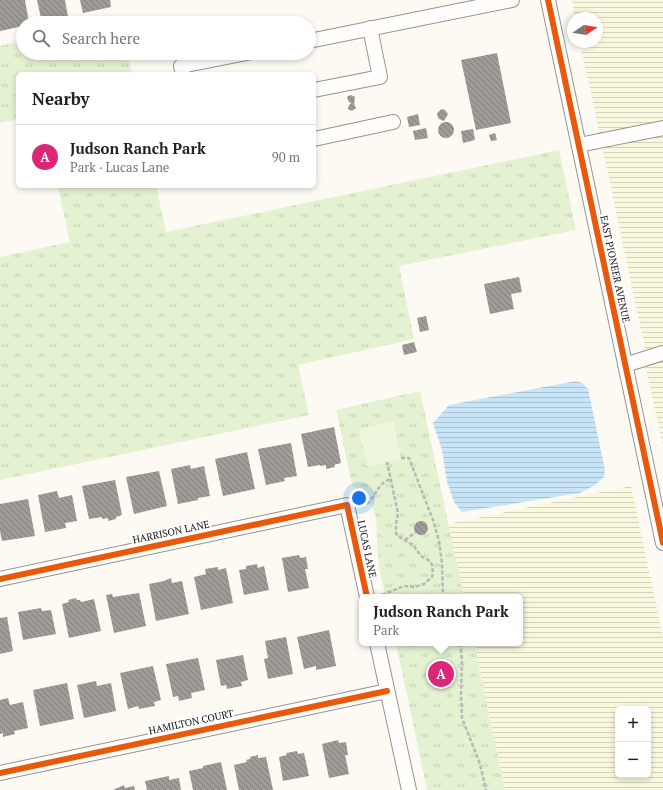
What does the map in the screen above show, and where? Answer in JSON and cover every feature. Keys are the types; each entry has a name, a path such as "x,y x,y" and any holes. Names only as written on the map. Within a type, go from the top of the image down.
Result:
{"street":[{"path":"316,40 512,0"},
{"name":"EAST PIONEER AVENUE","path":"548,0 663,543"},
{"path":"316,90 380,77 370,28"},
{"path":"182,72 181,66 211,60"},
{"path":"316,139 393,122"},
{"path":"579,145 663,128"},
{"path":"625,365 663,353"},
{"name":"HARRISON LANE","path":"0,579 347,505"},
{"name":"LUCAS LANE","path":"347,505 366,594"},
{"path":"378,646 408,790"},
{"name":"HAMILTON COURT","path":"0,773 387,691"}],"path":[{"path":"401,458 409,458 434,520 439,540 444,594"},
{"path":"384,594 404,586 415,587 424,584 432,577 433,569 430,561 421,556 416,547 398,536 395,531 398,513 387,462"},
{"path":"368,504 380,484 391,479"},
{"path":"405,540 416,532"},
{"path":"460,646 462,660 462,718 480,764 486,790"}],"shaded area":[{"path":"572,0 663,0 663,447 642,349 645,348 581,48 603,48 603,12 574,12"},
{"path":"631,486 663,637 663,790 505,790 475,646 523,646 523,594 463,594 448,524"}],"green space":[{"path":"16,43 16,60 129,60 132,72 16,72 16,119 0,123 0,46"},
{"path":"559,150 576,230 399,266 414,339 298,365 309,415 0,480 0,257 70,242 58,188 156,188 166,232"},
{"path":"420,391 463,594 385,594 379,562 376,517 369,501 352,485 336,410"},
{"path":"393,421 401,459 367,466 359,429"},
{"path":"397,646 475,646 505,790 427,790"}],"water":[{"path":"576,381 582,383 588,389 605,470 604,477 595,485 580,493 462,512 454,502 447,482 442,450 433,423 449,405"}],"building":[{"path":"0,0 25,0 28,16 16,16 16,28 0,31"},
{"path":"37,0 65,0 68,16 40,16"},
{"path":"80,0 110,0 111,7 83,13"},
{"path":"497,53 511,123 476,130 461,60"},
{"path":"351,95 355,97 354,104 356,108 352,111 348,109 351,103 347,98"},
{"path":"442,109 448,114 444,121 439,119 437,115"},
{"path":"418,114 420,125 409,127 407,117"},
{"path":"443,122 449,122 454,127 452,136 449,138 443,138 438,133 438,127"},
{"path":"426,128 428,138 415,140 413,131"},
{"path":"473,129 475,140 463,143 461,131"},
{"path":"495,133 497,140 491,141 489,135"},
{"path":"519,277 522,292 511,294 514,309 490,314 484,284"},
{"path":"426,316 429,330 420,332 417,318"},
{"path":"414,342 417,352 404,355 402,345"},
{"path":"334,427 341,463 334,465 335,467 326,469 326,465 308,467 301,434"},
{"path":"291,443 297,476 284,478 285,481 266,485 258,449"},
{"path":"247,452 255,489 223,496 215,459"},
{"path":"190,465 191,469 204,466 210,496 178,504 171,469"},
{"path":"159,471 167,506 134,514 126,477"},
{"path":"115,480 122,515 116,517 116,519 108,521 108,518 102,519 102,517 89,519 82,486"},
{"path":"57,491 59,498 72,495 77,521 65,523 66,528 45,532 38,495"},
{"path":"28,499 35,536 2,541 0,531 0,504"},
{"path":"421,521 426,523 428,528 426,533 421,535 416,533 414,528 416,523"},
{"path":"299,555 300,558 306,557 308,569 305,569 309,588 288,592 282,558"},
{"path":"257,564 258,568 264,566 269,590 244,595 239,570 246,569 246,566"},
{"path":"218,567 218,570 226,568 233,603 201,610 194,577 206,574 205,569"},
{"path":"171,578 172,583 182,581 189,614 156,621 149,584"},
{"path":"139,593 146,626 114,633 106,595 112,594 113,597"},
{"path":"76,598 81,602 94,599 101,631 69,638 62,604 69,602 68,600"},
{"path":"41,608 42,611 51,610 56,634 23,640 18,612"},
{"path":"7,617 13,651 0,654 0,618"},
{"path":"329,630 336,666 316,670 316,666 304,669 297,637"},
{"path":"286,637 293,674 268,679 264,659 268,658 265,641"},
{"path":"243,655 248,680 241,682 242,686 227,689 226,685 221,686 216,660"},
{"path":"198,658 205,690 191,693 192,698 179,701 178,696 173,697 166,664"},
{"path":"153,666 161,700 154,702 155,706 139,709 138,706 128,709 120,673"},
{"path":"96,681 97,686 111,683 116,711 84,718 77,685"},
{"path":"67,683 74,719 40,726 33,690"},
{"path":"8,698 10,705 23,702 28,728 14,731 15,734 3,737 3,733 0,734 0,700"},
{"path":"338,740 339,743 346,742 348,755 345,755 349,774 329,778 322,744"},
{"path":"297,751 298,754 304,753 309,776 283,781 279,757 287,755 286,753"},
{"path":"258,755 258,758 266,757 273,790 239,790 234,765 247,762 246,760 250,759 250,757"},
{"path":"221,762 227,790 193,790 189,771"},
{"path":"169,776 169,780 179,778 181,790 147,790 145,781"},
{"path":"124,785 125,788 134,786 135,790 113,790"}],"cycle path":[{"path":"548,0 663,543"},
{"path":"0,579 347,505 366,594"},
{"path":"0,773 387,691"}],"place":[{"name":"Judson Ranch Park","path":"441,674"}]}
